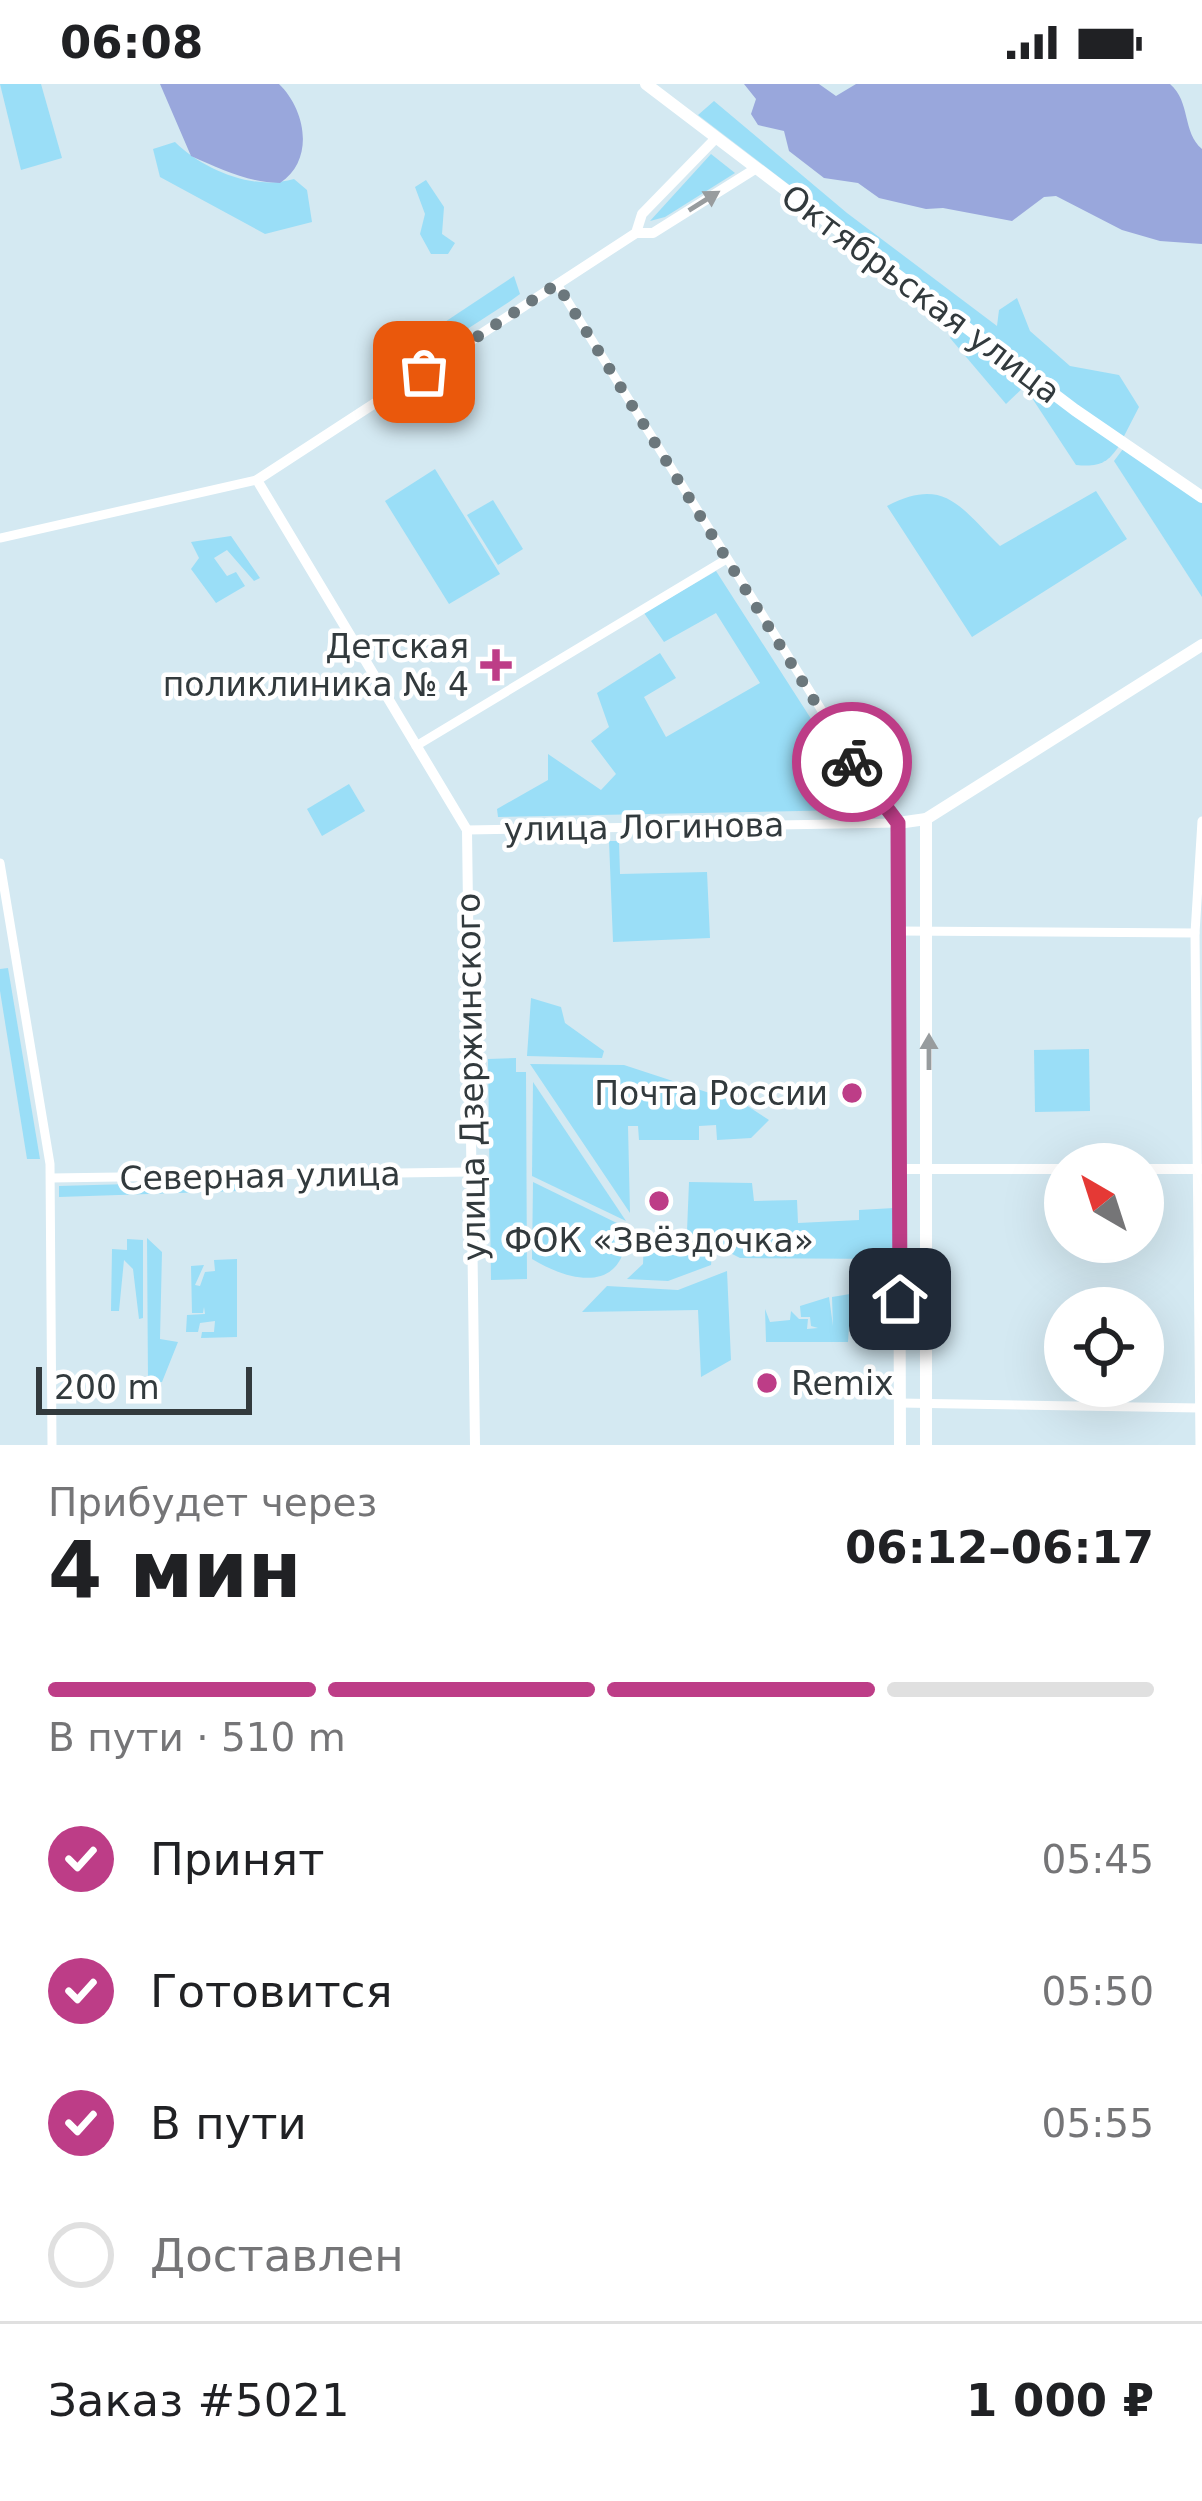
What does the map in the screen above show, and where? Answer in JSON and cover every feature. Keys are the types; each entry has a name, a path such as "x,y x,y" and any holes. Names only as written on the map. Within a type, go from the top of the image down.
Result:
{"main road":[{"name":"Октябрьская улица","path":"646,84 1075,410 1202,497"},
{"name":"улица Логинова","path":"898,823 926,819 1202,645"},
{"path":"926,819 926,1445"},
{"path":"898,823 900,1445"}],"street":[{"path":"636,233 641,214 715,139"},
{"path":"0,538 257,480 636,233 653,233 755,169"},
{"path":"557,284 725,560 878,801 898,823"},
{"path":"257,480 467,830"},
{"path":"416,746 725,560"},
{"path":"1200,1445 1195,933 1202,821"},
{"name":"улица Логинова","path":"467,830 898,823"},
{"name":"улица Дзержинского","path":"467,830 475,1445"},
{"path":"0,863 51,1178 52,1445"},
{"path":"898,932 1195,933"},
{"path":"900,1169 1044,1169"},
{"path":"1164,1169 1199,1169"},
{"name":"Северная улица","path":"51,1178 470,1172"},
{"path":"900,1403 1199,1408"}],"shaded area":[{"path":"0,84 41,84 62,158 21,170"},
{"path":"160,84 279,84 295,107 303,135 291,173 280,183 268,182 191,156"},
{"path":"744,84 819,84 836,96 856,84 1170,84 1202,149 1202,244 1160,241 1122,230 1056,196 1044,197 1012,221 879,198 858,183 824,178 789,151 784,131 758,125 751,114 756,99"},
{"path":"714,101 847,213 997,326 999,310 1017,298 1030,331 1070,366 1119,375 1139,407 1122,440 698,115"},
{"path":"175,142 200,161 246,180 294,179 307,190 312,222 265,234 160,177 153,149"},
{"path":"711,154 735,173 665,217 650,221"},
{"path":"426,180 444,207 442,234 455,243 448,254 431,254 420,234 425,214 415,187"},
{"path":"514,276 520,294 509,302 387,381 374,369"},
{"path":"958,327 1031,380 1006,404 950,338"},
{"path":"1039,387 1119,446 1110,457 1096,465 1076,465 1030,395"},
{"path":"1123,449 1202,501 1202,597 1114,461"},
{"path":"435,469 500,574 449,604 385,501"},
{"path":"1096,491 1127,539 972,637 887,506 924,494 938,495 962,508 1000,546"},
{"path":"493,500 523,549 498,565 467,515"},
{"path":"231,536 260,578 254,581 227,550 214,558 227,576 236,572 245,586 216,603 191,569 199,558 191,542"},
{"path":"716,571 860,795 849,810 498,817 497,809 548,780 548,754 601,790 616,774 591,741 609,727 597,693 660,653 676,678 644,697 666,737 760,683 716,613 664,642 644,613"},
{"path":"349,784 365,811 322,836 307,809"},
{"path":"609,841 619,841 620,874 707,872 710,938 613,942"},
{"path":"8,968 40,1159 27,1159 0,991 0,969"},
{"path":"531,998 561,1007 565,1023 604,1051 602,1058 527,1056"},
{"path":"1089,1049 1090,1111 1035,1112 1034,1050"},
{"path":"516,1058 516,1072 526,1072 527,1279 491,1280 488,1059"},
{"path":"530,1064 624,1065 746,1105 769,1120 751,1138 717,1140 716,1125 699,1126 699,1140 639,1140 638,1126 628,1126 630,1213"},
{"path":"533,1082 626,1221 532,1176"},
{"path":"235,1181 238,1191 59,1197 59,1186"},
{"path":"533,1182 627,1228 618,1264 608,1273 581,1277 532,1259"},
{"path":"689,1182 752,1183 754,1201 797,1200 798,1223 859,1220 859,1210 894,1208 893,1259 740,1258 687,1231"},
{"path":"147,1238 162,1252 160,1339 178,1342 162,1382 148,1382"},
{"path":"127,1239 143,1240 143,1318 139,1319 133,1269 124,1260 119,1311 111,1311 112,1249 127,1250"},
{"path":"674,1239 712,1253 711,1265 668,1281 627,1279 643,1264 644,1240"},
{"path":"237,1259 237,1337 201,1338 202,1332 214,1332 215,1321 200,1323 198,1332 186,1332 187,1315 205,1314 204,1307 203,1313 192,1313 191,1266 204,1265 195,1285 200,1286 205,1272 215,1271 214,1260"},
{"path":"727,1271 731,1360 701,1377 698,1310 582,1312 607,1286 678,1290"},
{"path":"856,1293 862,1325 849,1326 848,1342 766,1342 765,1309 770,1322 790,1320 791,1311 799,1319 808,1319 807,1329 818,1328 811,1326 810,1317 801,1317 800,1306 829,1297 833,1326 832,1297"}],"way so far":[{"path":"424,372 557,284 852,762"}],"place":[{"name":"Детская поликлиника № 4","path":"496,665"},
{"name":"Почта России","path":"852,1093"},
{"name":"ФОК «Звёздочка»","path":"659,1201"},
{"name":"Remix","path":"767,1383"}],"route":[{"path":"852,762 898,823 900,1299"}]}
